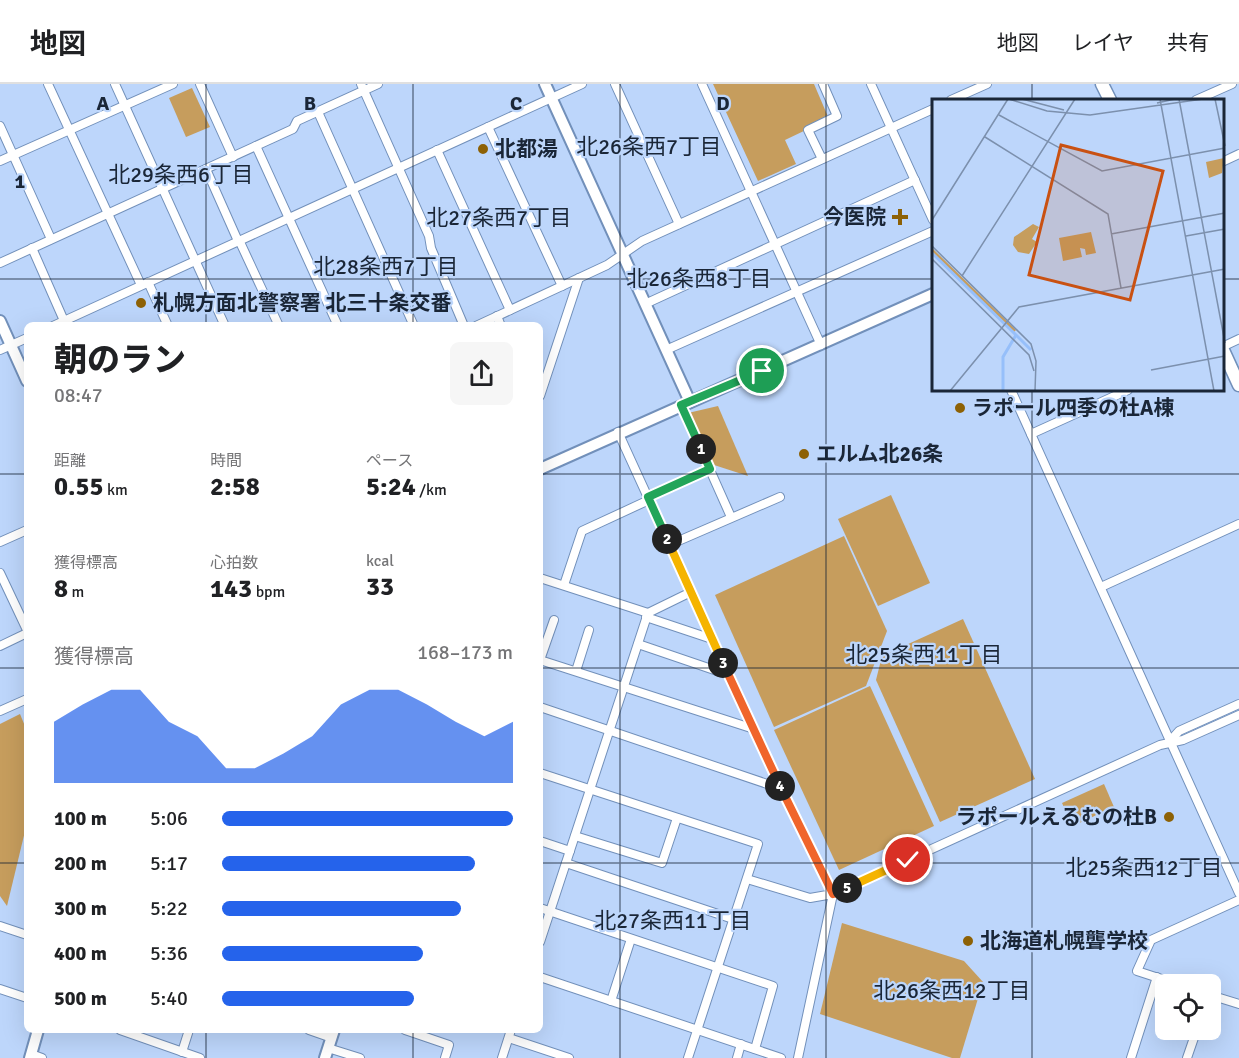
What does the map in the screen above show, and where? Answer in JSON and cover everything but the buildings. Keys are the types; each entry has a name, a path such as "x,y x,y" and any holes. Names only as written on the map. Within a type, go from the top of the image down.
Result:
{"main road":[{"path":"1102,84 1110,99"},
{"path":"1224,352 1239,385"}],"street":[{"path":"48,84 108,214 166,322"},
{"path":"116,84 223,322"},
{"path":"0,161 173,84"},
{"path":"200,84 233,157"},
{"path":"0,263 293,129 297,121 362,87 378,84"},
{"path":"544,84 666,350 710,469 732,517"},
{"path":"67,322 238,241 582,84"},
{"path":"615,84 679,224"},
{"path":"702,84 820,345"},
{"path":"822,159 808,130 837,116 823,84"},
{"path":"871,84 932,218"},
{"path":"953,99 987,84"},
{"path":"1198,99 1232,84"},
{"path":"362,87 399,168 463,322"},
{"path":"484,322 607,265 642,240 932,109"},
{"path":"318,112 412,322"},
{"path":"0,126 51,239"},
{"path":"488,127 562,286"},
{"path":"256,146 336,322"},
{"path":"437,150 510,310"},
{"path":"1224,161 1239,154"},
{"path":"206,169 277,322"},
{"path":"645,304 915,180"},
{"path":"666,350 932,231"},
{"path":"32,248 65,322"},
{"path":"543,387 579,278"},
{"path":"543,468 618,432 932,294"},
{"path":"497,316 499,322"},
{"path":"0,321 24,374"},
{"path":"0,350 24,339"},
{"path":"1224,347 1239,339"},
{"path":"1012,392 1239,893"},
{"path":"1031,434 1124,392"},
{"path":"618,432 712,639 833,894 798,1058"},
{"path":"564,585 582,531 710,469"},
{"path":"669,545 780,496"},
{"path":"1101,588 1239,524"},
{"path":"0,542 24,531"},
{"path":"0,573 24,625"},
{"path":"543,579 712,639"},
{"path":"543,933 647,615 691,592"},
{"path":"543,651 554,620"},
{"path":"576,672 589,630"},
{"path":"0,646 24,634"},
{"path":"638,644 729,675"},
{"path":"543,661 754,729"},
{"path":"0,711 24,700"},
{"path":"1170,741 1179,730 1239,704"},
{"path":"543,708 782,789"},
{"path":"747,879 810,898 833,894 1170,741 1183,740 1239,714"},
{"path":"543,774 758,844 688,1058"},
{"path":"575,836 662,863 677,818"},
{"path":"543,842 570,851"},
{"path":"566,863 733,919"},
{"path":"1155,976 1137,971 1151,940 1239,900"},
{"path":"543,910 773,986 755,1049"},
{"path":"0,926 24,934"},
{"path":"611,1001 631,939"},
{"path":"543,978 781,1058"},
{"path":"1131,1058 1155,983"},
{"path":"0,989 24,997"},
{"path":"1221,998 1239,1004"},
{"path":"35,1057 38,1033"},
{"path":"137,1033 186,1055 200,1058"},
{"path":"186,1055 189,1033"},
{"path":"314,1033 330,1044 360,1058"},
{"path":"414,1033 449,1045 445,1058"},
{"path":"502,1058 510,1034 569,1058"},
{"path":"1187,1058 1193,1040"},
{"path":"736,1058 741,1044"}],"shaded area":[{"path":"713,84 814,84 829,119 785,140 796,164 758,181"},
{"path":"192,88 210,127 186,137 169,98"},
{"path":"718,406 748,476 711,464 688,413"},
{"path":"891,495 930,583 878,606 838,519"},
{"path":"844,536 887,631 866,686 774,727 715,595"},
{"path":"963,619 1035,779 940,822 876,680 882,656"},
{"path":"870,686 934,826 839,870 774,730"},
{"path":"20,714 24,724 24,835 7,906 0,896 0,724"},
{"path":"1104,784 1114,807 1073,826 1062,803"},
{"path":"842,923 964,961 983,982 960,1058 952,1058 820,1014"}],"place":[{"name":"北都湯","path":"483,149"},
{"name":"今医院","path":"900,217"},
{"name":"札幌方面北警察署 北三十条交番","path":"141,303"},
{"name":"ラポール四季の杜A棟","path":"960,408"},
{"name":"エルム北26条","path":"804,454"},
{"name":"ラポールえるむの杜B","path":"1169,817"},
{"name":"北海道札幌聾学校","path":"968,941"}],"district":[{"name":"北26条西7丁目","path":"649,146"},
{"name":"北29条西6丁目","path":"181,174"},
{"name":"北27条西7丁目","path":"499,217"},
{"name":"北28条西7丁目","path":"386,266"},
{"name":"北26条西8丁目","path":"699,278"},
{"name":"北25条西11丁目","path":"924,654"},
{"name":"北25条西12丁目","path":"1144,867"},
{"name":"北27条西11丁目","path":"673,920"},
{"name":"北26条西12丁目","path":"952,990"}],"route":[{"path":"762,371 704,398 681,405 710,469 648,497 773,771 833,894 908,860"}]}
